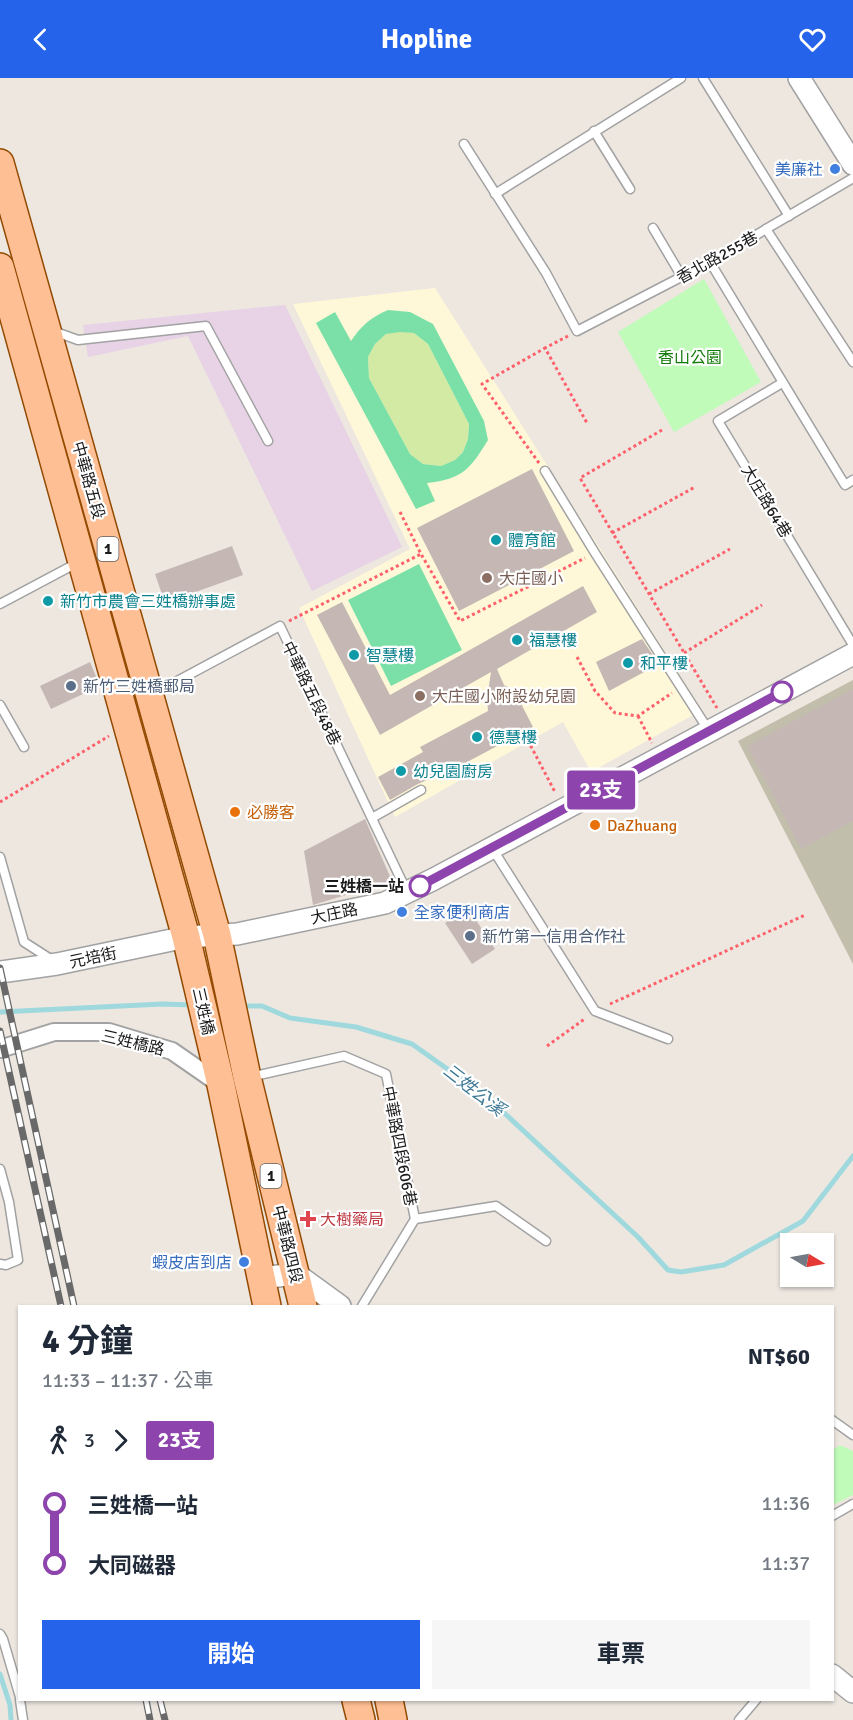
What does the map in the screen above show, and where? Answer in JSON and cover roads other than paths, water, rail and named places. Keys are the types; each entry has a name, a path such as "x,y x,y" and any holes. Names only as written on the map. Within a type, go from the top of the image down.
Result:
{"main road":[{"name":"中華路五段","path":"0,163 23,296 83,560 186,937"},
{"name":"中華路五段","path":"0,267 47,329 217,935"},
{"name":"三姓橋","path":"217,935 234,1081"},
{"name":"三姓橋","path":"186,937 234,1081"},
{"name":"中華路四段","path":"234,1081 296,1274 303,1305"},
{"name":"中華路四段","path":"234,1081 260,1278 267,1305"},
{"path":"356,1701 361,1720"},
{"path":"389,1701 393,1720"}],"street":[{"path":"799,78 853,164"},
{"name":"大庄路","path":"186,937 237,933 385,903 564,810 853,654"},
{"name":"元培街","path":"0,972 57,964 186,937"},
{"name":"三姓橋路","path":"0,1049 54,1032 109,1032 172,1051 234,1081"},
{"path":"260,1278 296,1274 339,1305"},
{"path":"834,1677 853,1692"}],"lane":[{"path":"464,144 495,194 681,78"},
{"path":"703,78 789,216"},
{"path":"594,131 630,189"},
{"name":"香北路255巷","path":"495,194 546,273 577,331 710,262 853,178"},
{"path":"653,228 682,277"},
{"path":"766,229 853,362"},
{"path":"710,262 845,485 853,480"},
{"path":"47,329 78,340 206,326 268,441"},
{"name":"大庄路64巷","path":"782,383 718,421 853,645"},
{"path":"545,471 681,687 718,727"},
{"path":"0,604 83,560"},
{"name":"中華路五段48巷","path":"150,696 280,626 407,892"},
{"path":"0,705 24,747"},
{"path":"372,818 421,790"},
{"path":"492,848 595,1011 668,1039"},
{"path":"0,857 24,942 57,964"},
{"name":"中華路四段606巷","path":"234,1081 344,1056 386,1074 415,1220 496,1206 546,1241"},
{"path":"0,1169 9,1202 18,1260 6,1265 0,1264"},
{"path":"363,1305 415,1220"},
{"path":"834,1421 853,1434"},
{"path":"834,1515 853,1503"},
{"path":"0,1634 18,1691"},
{"path":"20,1701 23,1720"},
{"path":"739,1720 755,1701"}],"waterway":[{"name":"三姓公溪","path":"0,1012 162,1004 193,1005"},
{"name":"三姓公溪","path":"238,1006 262,1006 290,1018 356,1027 412,1044 487,1097 638,1237 668,1270 681,1272 724,1265 803,1221 853,1156"},
{"path":"0,1674 10,1705 11,1720"}],"railway":[{"path":"0,968 74,1305"},
{"path":"0,1031 61,1305"},
{"path":"146,1701 150,1720"},
{"path":"160,1701 165,1720"}],"place":[{"name":"美廉社","path":"835,169"},
{"name":"體育館","path":"496,540"},
{"name":"大庄國小","path":"487,578"},
{"name":"新竹市農會三姓橋辦事處","path":"48,601"},
{"name":"福慧樓","path":"517,640"},
{"name":"智慧樓","path":"354,655"},
{"name":"和平樓","path":"628,663"},
{"name":"新竹三姓橋郵局","path":"71,686"},
{"name":"大庄國小附設幼兒園","path":"420,696"},
{"name":"德慧樓","path":"477,737"},
{"name":"幼兒園廚房","path":"401,771"},
{"name":"必勝客","path":"235,812"},
{"name":"DaZhuang","path":"595,825"},
{"name":"三姓橋一站","path":"420,886"},
{"name":"全家便利商店","path":"402,912"},
{"name":"新竹第一信用合作社","path":"470,936"},
{"name":"大樹藥局","path":"308,1219"},
{"name":"蝦皮店到店","path":"244,1262"}],"park label":[{"name":"香山公園","path":"690,357"}]}
